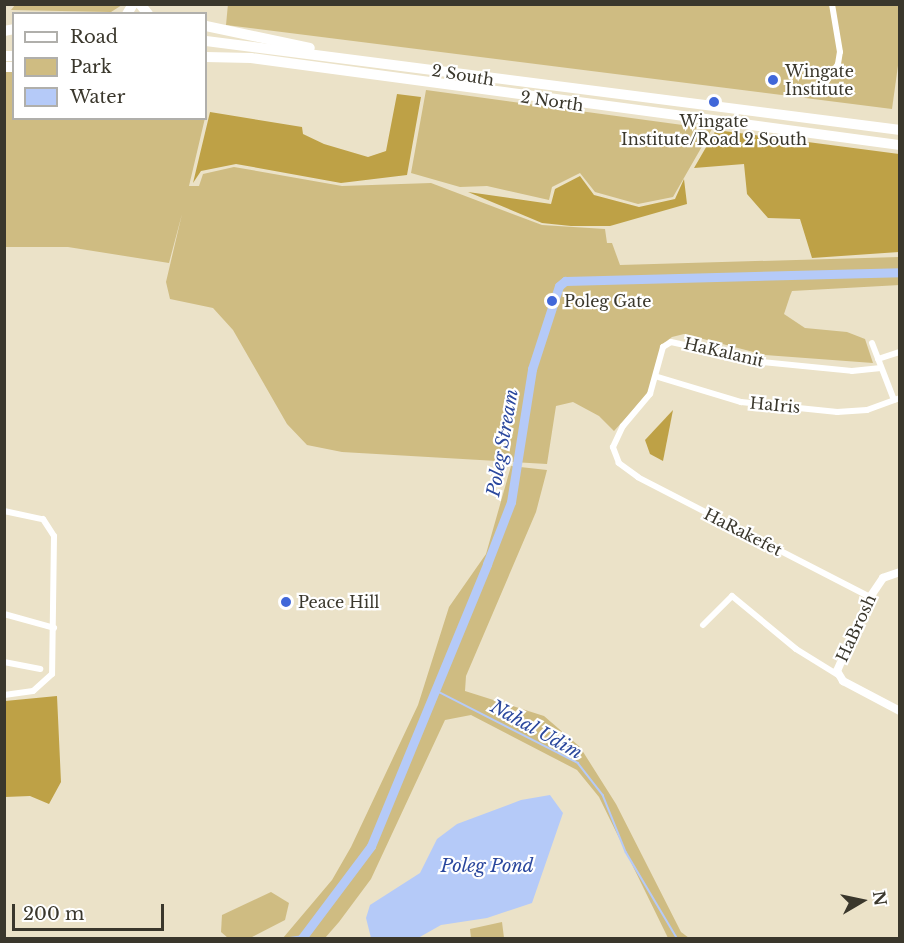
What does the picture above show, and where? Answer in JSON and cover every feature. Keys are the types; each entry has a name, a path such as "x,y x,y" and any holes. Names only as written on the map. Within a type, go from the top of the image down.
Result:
{"highway":[{"path":"207,26 342,57"},
{"name":"2 South","path":"207,41 900,130"},
{"name":"2 North","path":"207,57 318,69 900,145"},
{"path":"207,64 318,69"}],"street":[{"path":"824,85 838,64 840,52 832,4"},
{"name":"HaKalanit","path":"619,463 614,454 615,440 658,377 663,347 681,341 761,362 852,371 881,368"},
{"path":"872,343 881,368 897,399"},
{"path":"878,359 900,352"},
{"name":"HaIris","path":"658,377 741,402 837,412 867,410 897,399"},
{"name":"HaRakefet","path":"619,463 677,499 870,597"},
{"path":"4,511 38,517 52,527 54,628 50,679 33,692 4,694"},
{"name":"HaBrosh","path":"838,675 840,658 870,597 879,583 900,572"},
{"path":"703,625 732,596 796,649 900,711"},
{"path":"4,614 54,628"},
{"path":"4,662 40,669"}],"green space":[{"name":"Wingate Institute","path":"228,4 899,4 900,51 892,109 226,25"},
{"path":"15,5 122,5 111,12 11,10"},
{"path":"12,70 12,120 205,120 189,186 199,186 203,174 234,167 342,186 431,183 542,225 605,229 607,243 612,243 620,265 899,257 900,285 792,291 790,296 784,314 805,328 847,332 865,339 873,363 765,355 684,334 672,337 664,343 650,391 614,431 599,416 573,402 556,406 547,464 342,452 307,445 287,424 233,330 213,308 170,299 166,282 182,214 169,263 68,247 5,247 5,71"},
{"path":"426,90 712,129 673,197 638,204 595,192 580,173 552,187 549,200 487,186 460,187 411,173"},
{"path":"511,466 547,470 536,512 466,676 465,691 544,716 580,747 616,804 681,932 689,938 668,938 599,797 577,770 471,715 445,720 371,879 339,922 325,938 283,938 332,880 351,847 418,705 449,607 486,554"},
{"path":"271,892 289,903 285,920 250,938 228,938 221,932 222,915"},
{"path":"502,922 504,938 471,938 470,929"}],"shaded area":[{"path":"397,94 421,97 407,175 341,183 236,164 201,171 193,183 210,112 302,127 303,134 324,144 368,157 386,151"},
{"path":"716,130 899,154 899,252 812,258 800,219 768,218 747,194 744,164 694,168"},
{"path":"580,176 594,195 639,207 675,199 684,179 687,204 610,226 571,226 542,223 468,192 551,204 555,189"},
{"path":"673,410 663,461 650,454 645,440"},
{"path":"57,696 61,782 49,804 30,796 5,797 5,701"}],"water":[{"name":"Poleg Pond","path":"550,795 563,813 532,903 487,918 441,925 418,938 371,938 366,918 370,905 420,873 437,839 457,824 521,800"}],"waterway":[{"name":"Poleg Stream","path":"302,938 371,846 487,564 511,502 532,369 559,286 565,281 900,272"},
{"name":"Nahal Udim","path":"433,689 578,763 603,795 626,852 677,938"},
{"path":"290,938 304,936"}],"place":[{"name":"Wingate Institute","path":"773,80"},
{"name":"Wingate Institute/Road 2 South","path":"714,102"},
{"name":"Poleg Gate","path":"552,301"},
{"name":"Peace Hill","path":"286,602"}]}
